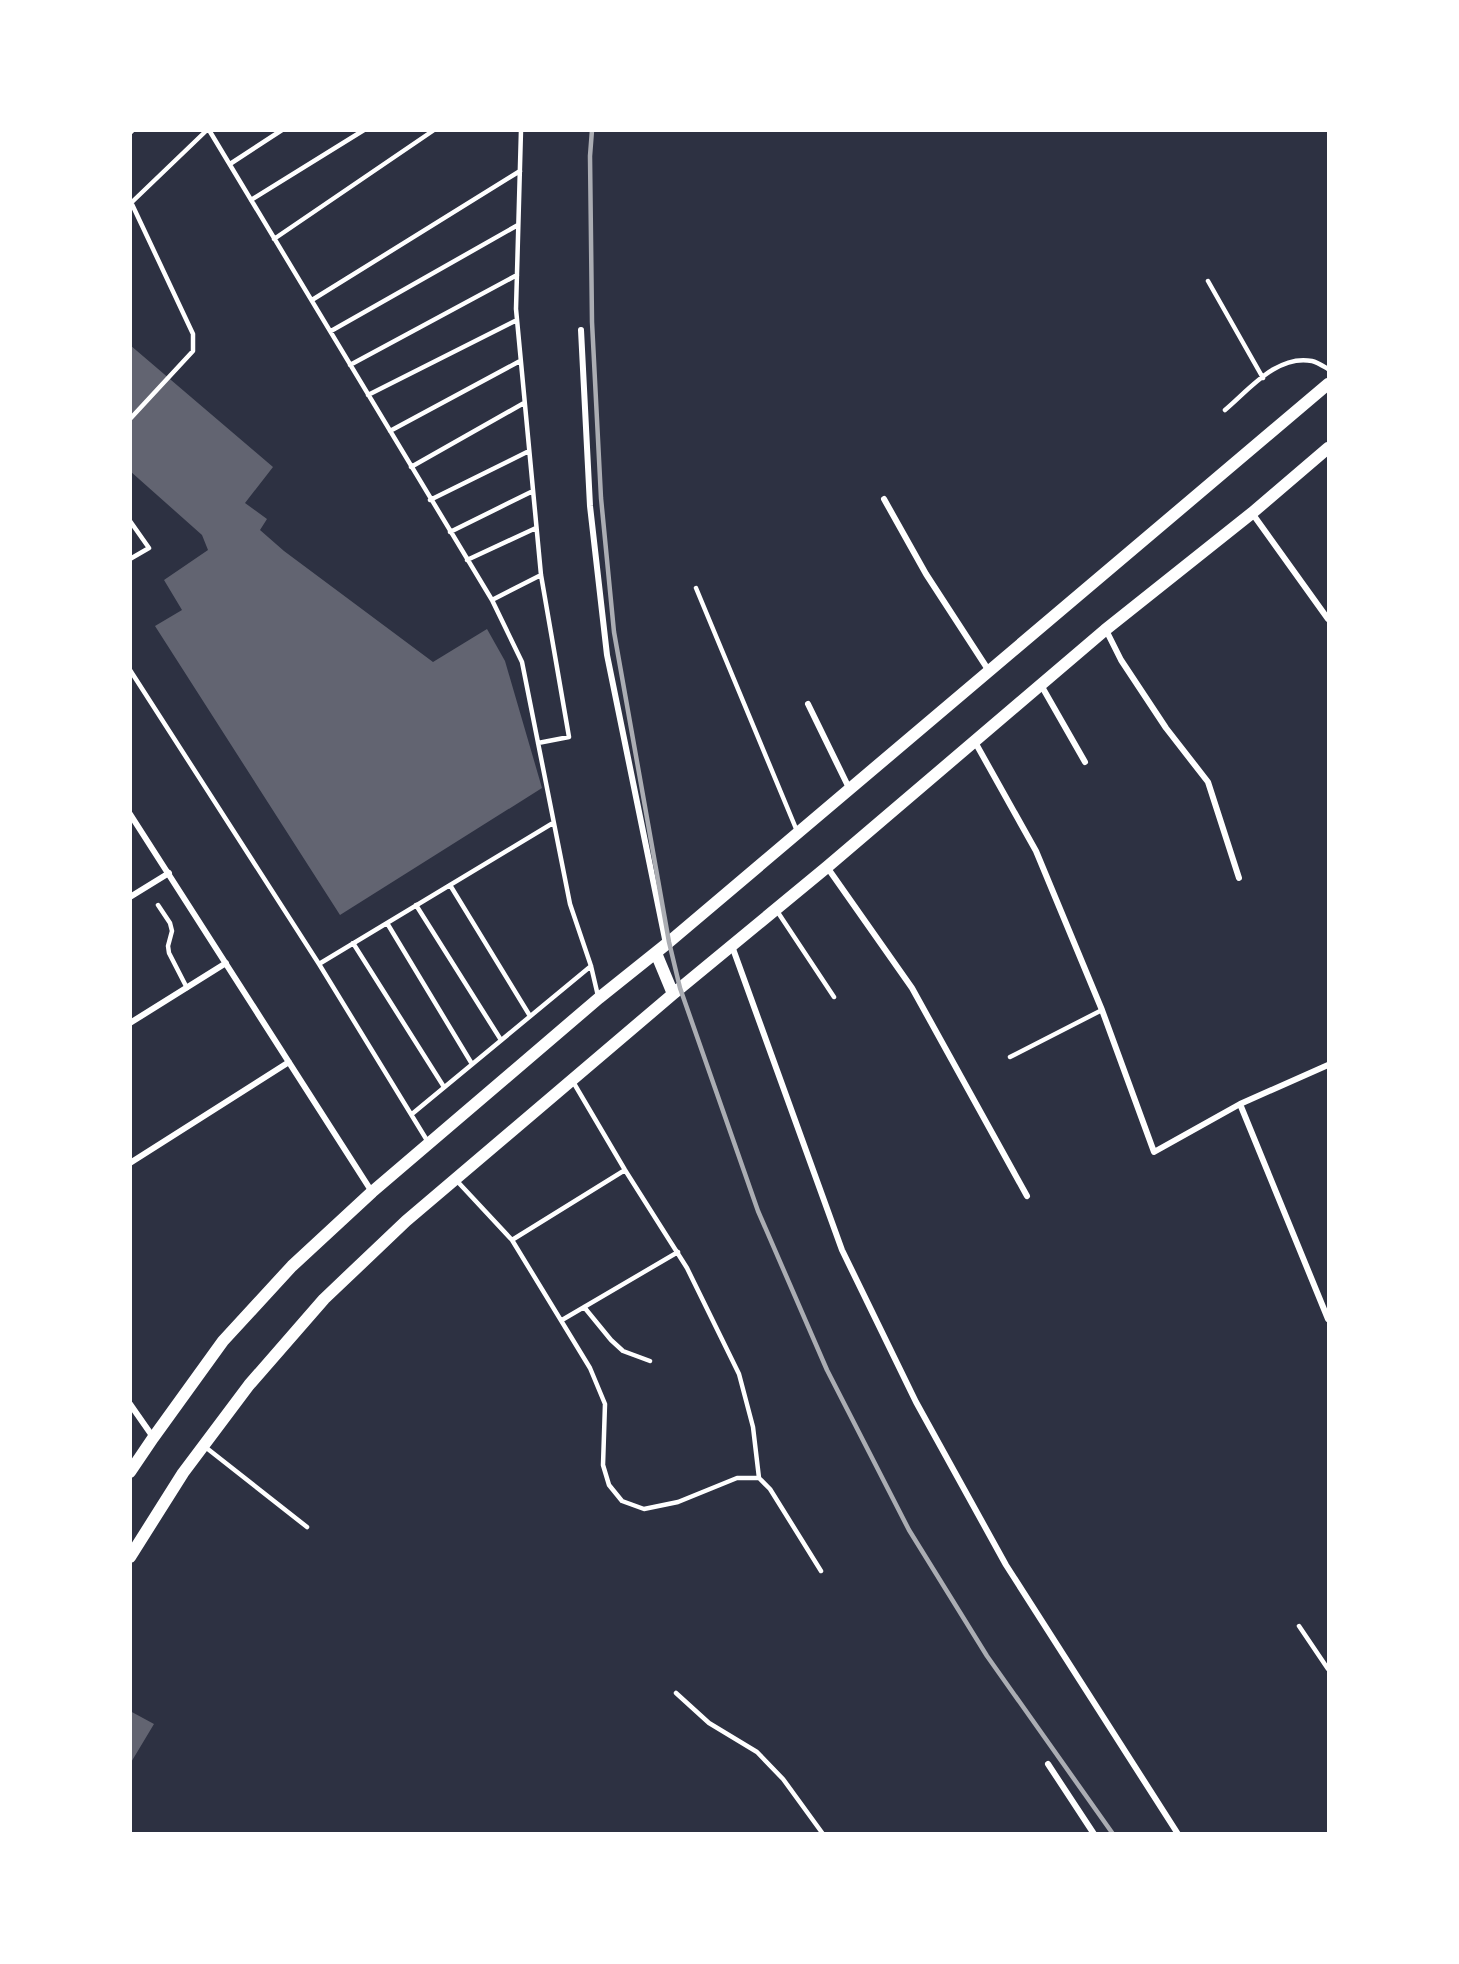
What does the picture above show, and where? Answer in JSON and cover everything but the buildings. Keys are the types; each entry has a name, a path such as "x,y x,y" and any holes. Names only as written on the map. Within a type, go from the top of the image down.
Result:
{"main road":[{"path":"130,1472 224,1341 292,1266 372,1192 1329,384"},
{"path":"130,1557 183,1473 249,1385 324,1299 406,1221 1106,630 1329,448"},
{"path":"656,953 673,994"}],"street":[{"path":"581,330 590,506 608,655 666,944"},
{"path":"884,499 926,574 989,671"},
{"path":"1252,513 1329,619"},
{"path":"1106,630 1121,660 1166,728 1208,782 1239,878"},
{"path":"1041,685 1084,762"},
{"path":"808,704 849,789"},
{"path":"975,742 1036,851 1102,1010 1154,1152 1240,1104 1329,1065"},
{"path":"130,814 372,1192"},
{"path":"827,867 912,988 1027,1196"},
{"path":"130,897 169,873"},
{"path":"732,945 842,1250 916,1402 1006,1565 1178,1833"},
{"path":"130,1023 226,963"},
{"path":"130,1163 289,1062"},
{"path":"1240,1104 1329,1319"},
{"path":"130,1404 153,1438"},
{"path":"1048,1764 1094,1833"}],"lane":[{"path":"130,419 193,351 193,334 131,201 208,130 492,600 522,662 570,904 599,998"},
{"path":"230,164 282,130"},
{"path":"251,200 364,130"},
{"path":"274,239 434,130"},
{"path":"521,130 517,275 520,361 541,575 569,737 538,743"},
{"path":"312,300 520,171"},
{"path":"331,331 518,225"},
{"path":"350,365 517,275"},
{"path":"1208,281 1263,378"},
{"path":"368,395 517,320"},
{"path":"1225,410 1278,365 1299,360 1314,361 1329,369"},
{"path":"390,431 520,361"},
{"path":"411,467 524,403"},
{"path":"430,500 529,451"},
{"path":"450,532 533,491"},
{"path":"130,521 149,548 130,559"},
{"path":"467,560 536,528"},
{"path":"492,600 541,575"},
{"path":"696,588 798,833"},
{"path":"130,670 319,964 430,1144"},
{"path":"319,964 553,823"},
{"path":"450,885 530,1016"},
{"path":"158,905 170,923 172,931 168,946 169,953 187,988"},
{"path":"416,905 501,1040"},
{"path":"776,909 834,997"},
{"path":"387,923 472,1064"},
{"path":"353,943 444,1088"},
{"path":"412,1114 591,966"},
{"path":"1010,1057 1102,1010"},
{"path":"572,1080 687,1268 739,1374 753,1427 759,1478 770,1489 821,1571"},
{"path":"512,1240 625,1170"},
{"path":"455,1179 512,1240 590,1368 605,1404 603,1465 609,1485 622,1501 644,1509 678,1502 737,1478 759,1478"},
{"path":"562,1320 678,1252"},
{"path":"584,1307 623,1351 650,1361"},
{"path":"204,1446 307,1527"},
{"path":"1299,1626 1329,1669"},
{"path":"676,1694 710,1723 757,1752 783,1779 823,1833"}],"railway":[{"path":"592,130 590,156 592,322 601,498 614,632 669,942 680,988 758,1211 827,1370 909,1530 987,1656 1113,1834"}]}
